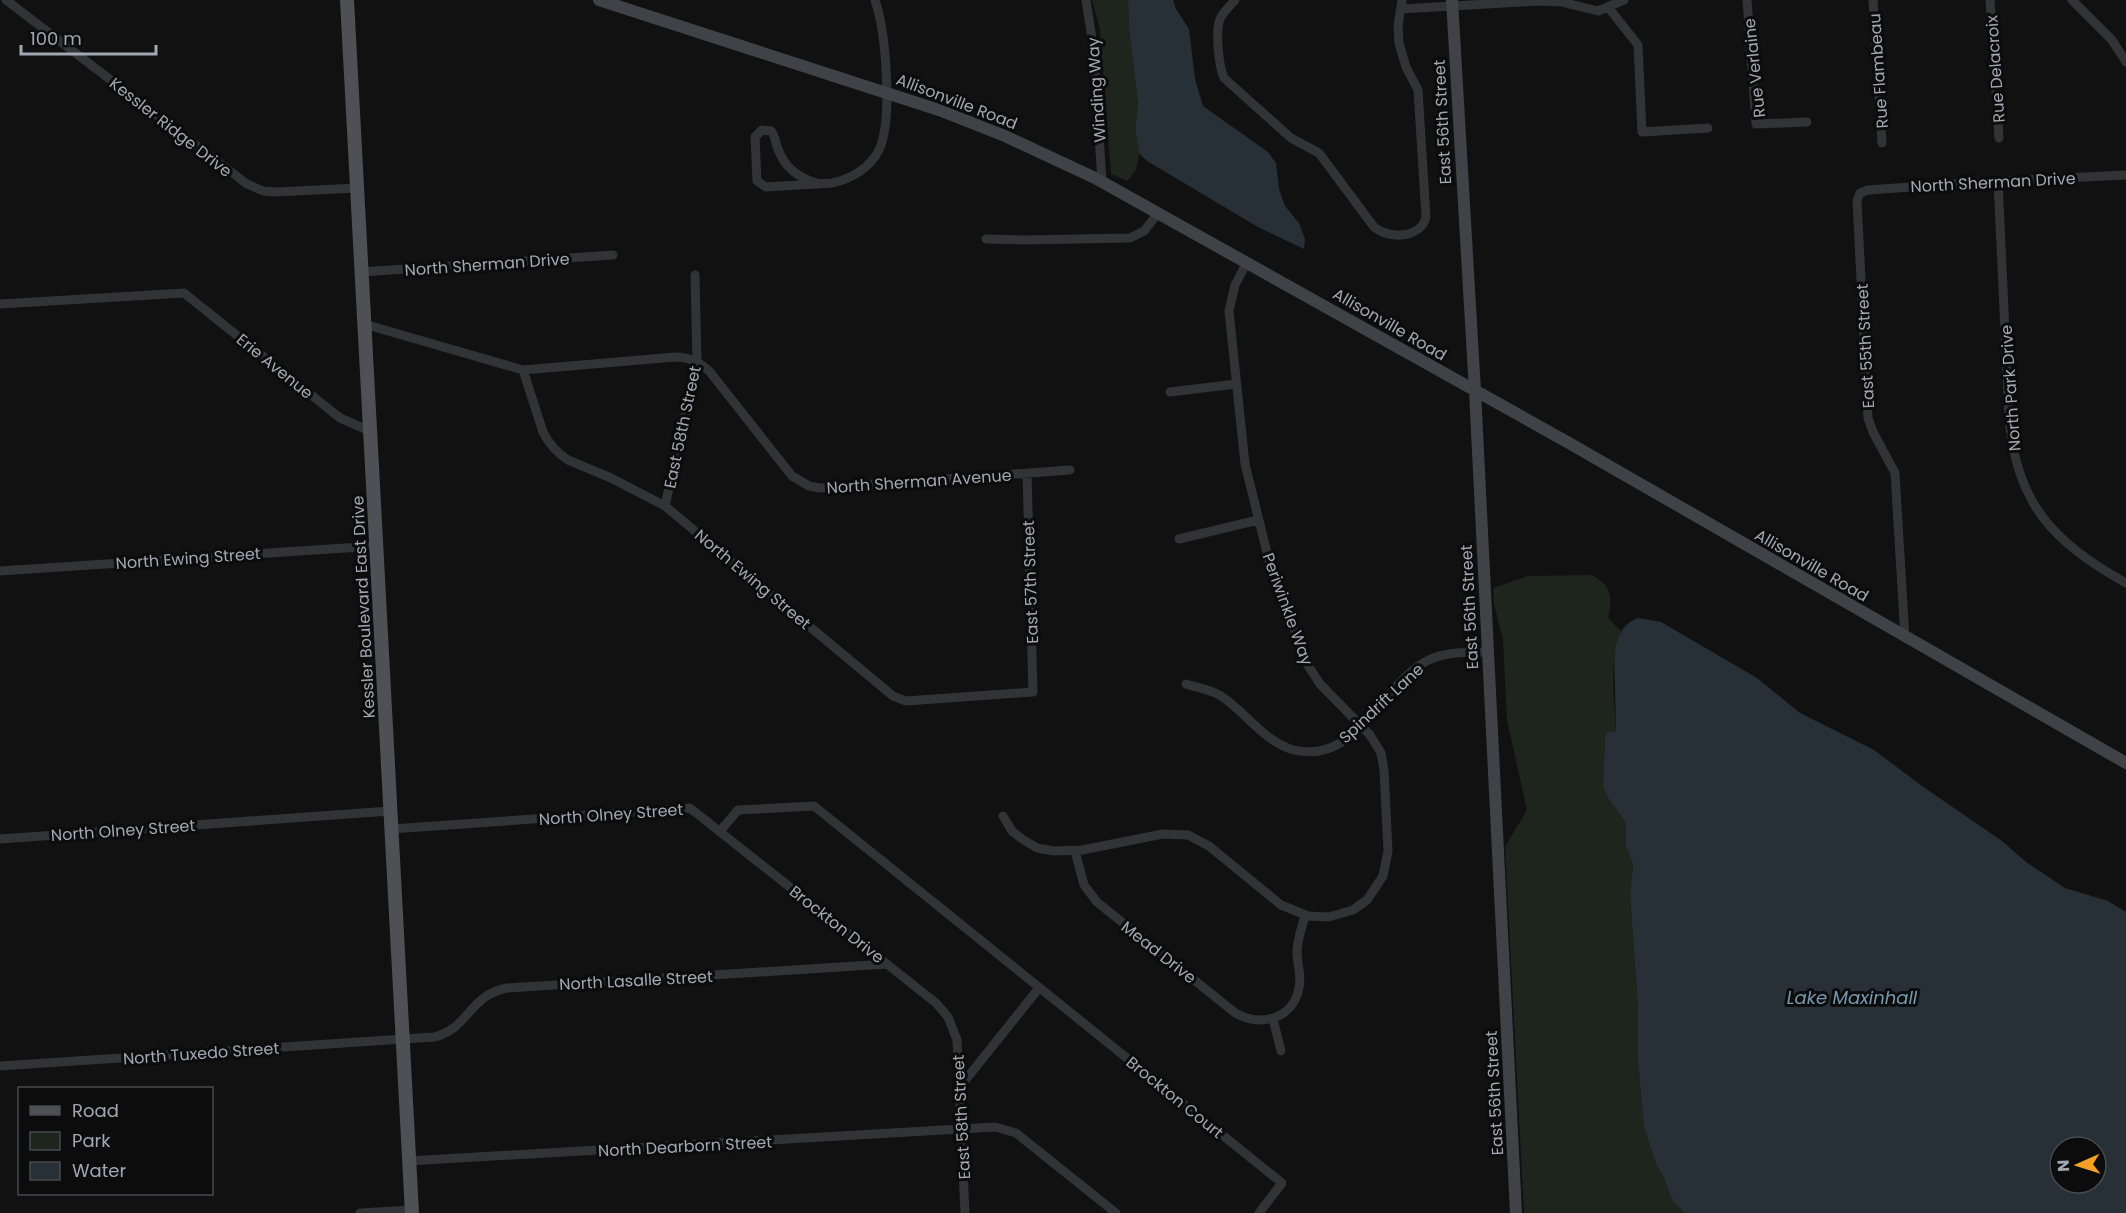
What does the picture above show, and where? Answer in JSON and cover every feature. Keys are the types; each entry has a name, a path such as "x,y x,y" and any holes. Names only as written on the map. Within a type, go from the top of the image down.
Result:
{"main road":[{"name":"Kessler Boulevard East Drive","path":"347,0 411,1211"},
{"name":"Allisonville Road","path":"599,0 886,92 999,134 1102,181 2126,763"},
{"name":"East 56th Street","path":"1452,4 1475,391 1516,1213"}],"street":[{"name":"Kessler Ridge Drive","path":"6,0 247,184 263,191 276,192 357,188"},
{"path":"820,184 795,174 781,158 773,134 765,129 759,131 755,140 757,181 766,188 820,184 838,182 861,171 874,158 883,138 886,92 884,49 875,0"},
{"name":"Winding Way","path":"1086,0 1093,45 1102,181"},
{"path":"1235,0 1222,15 1218,28 1220,69 1224,78 1291,138 1319,153 1374,227 1385,234 1413,233 1421,228 1426,217 1418,90 1400,51 1398,26 1402,5 1539,1 1561,2 1598,11 1624,0"},
{"name":"Rue Verlaine","path":"1747,0 1756,124 1807,122"},
{"name":"Rue Flambeau","path":"1873,0 1882,143"},
{"name":"Rue Delacroix","path":"1990,0 1999,138"},
{"path":"2072,0 2112,40 2126,62"},
{"path":"1608,7 1638,45 1642,132 1708,128"},
{"name":"North Sherman Drive","path":"1860,193 1868,190 1998,181 2126,175"},
{"name":"North Park Drive","path":"1998,181 2009,417 2018,470 2029,496 2058,536 2083,558 2126,583"},
{"name":"East 55th Street","path":"1860,193 1857,201 1868,418 1873,432 1891,463 1896,479 1905,638"},
{"path":"986,238 1029,240 1130,238 1144,231 1159,212"},
{"name":"North Sherman Drive","path":"362,272 612,255"},
{"name":"Periwinkle Way","path":"1247,262 1235,285 1228,311 1243,454 1270,565 1307,664 1320,684 1376,742 1383,762 1388,851 1383,876 1367,900 1353,910 1329,917 1305,916"},
{"name":"East 58th Street","path":"665,506 697,362 695,275"},
{"name":"Erie Avenue","path":"0,304 184,293 340,418 370,431"},
{"path":"364,324 523,370 675,357 697,362"},
{"name":"North Sherman Avenue","path":"697,362 713,375 792,476 808,486 820,488 1070,470"},
{"name":"North Ewing Street","path":"523,370 543,432 558,453 568,460 639,491 665,506 897,699 912,702 1033,692"},
{"path":"1170,392 1236,384"},
{"name":"East 57th Street","path":"1028,473 1033,692"},
{"path":"1179,539 1258,520"},
{"name":"North Ewing Street","path":"0,571 376,546"},
{"name":"Spindrift Lane","path":"1186,684 1220,695 1272,739 1295,750 1316,751 1333,747 1348,738 1411,672 1426,661 1447,655 1488,652"},
{"name":"Brockton Court","path":"720,831 738,810 814,806 1282,1183 1258,1213"},
{"name":"North Olney Street","path":"391,829 690,808 720,831"},
{"name":"North Olney Street","path":"0,839 390,811"},
{"path":"1003,816 1012,831 1029,844 1050,851 1075,851 1163,834 1188,835 1209,846 1281,905 1305,916 1297,950 1300,973 1299,990 1290,1007 1273,1019 1281,1051"},
{"name":"Brockton Drive","path":"720,831 940,1007 951,1021"},
{"name":"Mead Drive","path":"1075,851 1080,873 1089,893 1114,916 1237,1014 1253,1020 1273,1019"},
{"name":"North Lasalle Street","path":"403,1039 446,1034 456,1027 483,997 507,988 887,964"},
{"path":"959,1088 1039,988"},
{"name":"East 58th Street","path":"951,1021 957,1040 965,1213"},
{"name":"North Tuxedo Street","path":"0,1066 403,1039"},
{"path":"961,1129 995,1127 1012,1131 1116,1213"},
{"name":"North Dearborn Street","path":"408,1161 961,1129"},
{"path":"360,1213 411,1211"}],"green space":[{"path":"1092,0 1128,0 1129,29 1138,103 1135,129 1139,153 1136,170 1127,181 1111,174 1100,30"},
{"path":"1592,575 1604,583 1607,588 1610,598 1608,618 1621,631 1613,668 1616,733 1605,737 1603,786 1608,798 1626,823 1626,846 1633,865 1630,895 1638,1008 1638,1062 1644,1127 1656,1164 1678,1206 1685,1213 1524,1213 1505,847 1527,810 1507,720 1503,640 1494,604 1493,588 1528,576"}],"water":[{"path":"1128,0 1173,0 1189,29 1195,79 1203,106 1268,152 1276,163 1279,189 1285,206 1299,223 1305,239 1304,249 1258,227 1147,161 1139,153 1135,129 1138,103 1129,29"},
{"name":"Lake Maxinhall","path":"1638,618 1661,622 1757,678 1800,713 1874,750 2065,888 2108,901 2126,912 2126,1213 1685,1213 1674,1202 1656,1164 1644,1127 1638,1062 1638,1008 1630,895 1633,865 1626,846 1626,823 1608,798 1603,786 1605,737 1608,732 1616,732 1614,665 1616,646 1623,629"}]}
